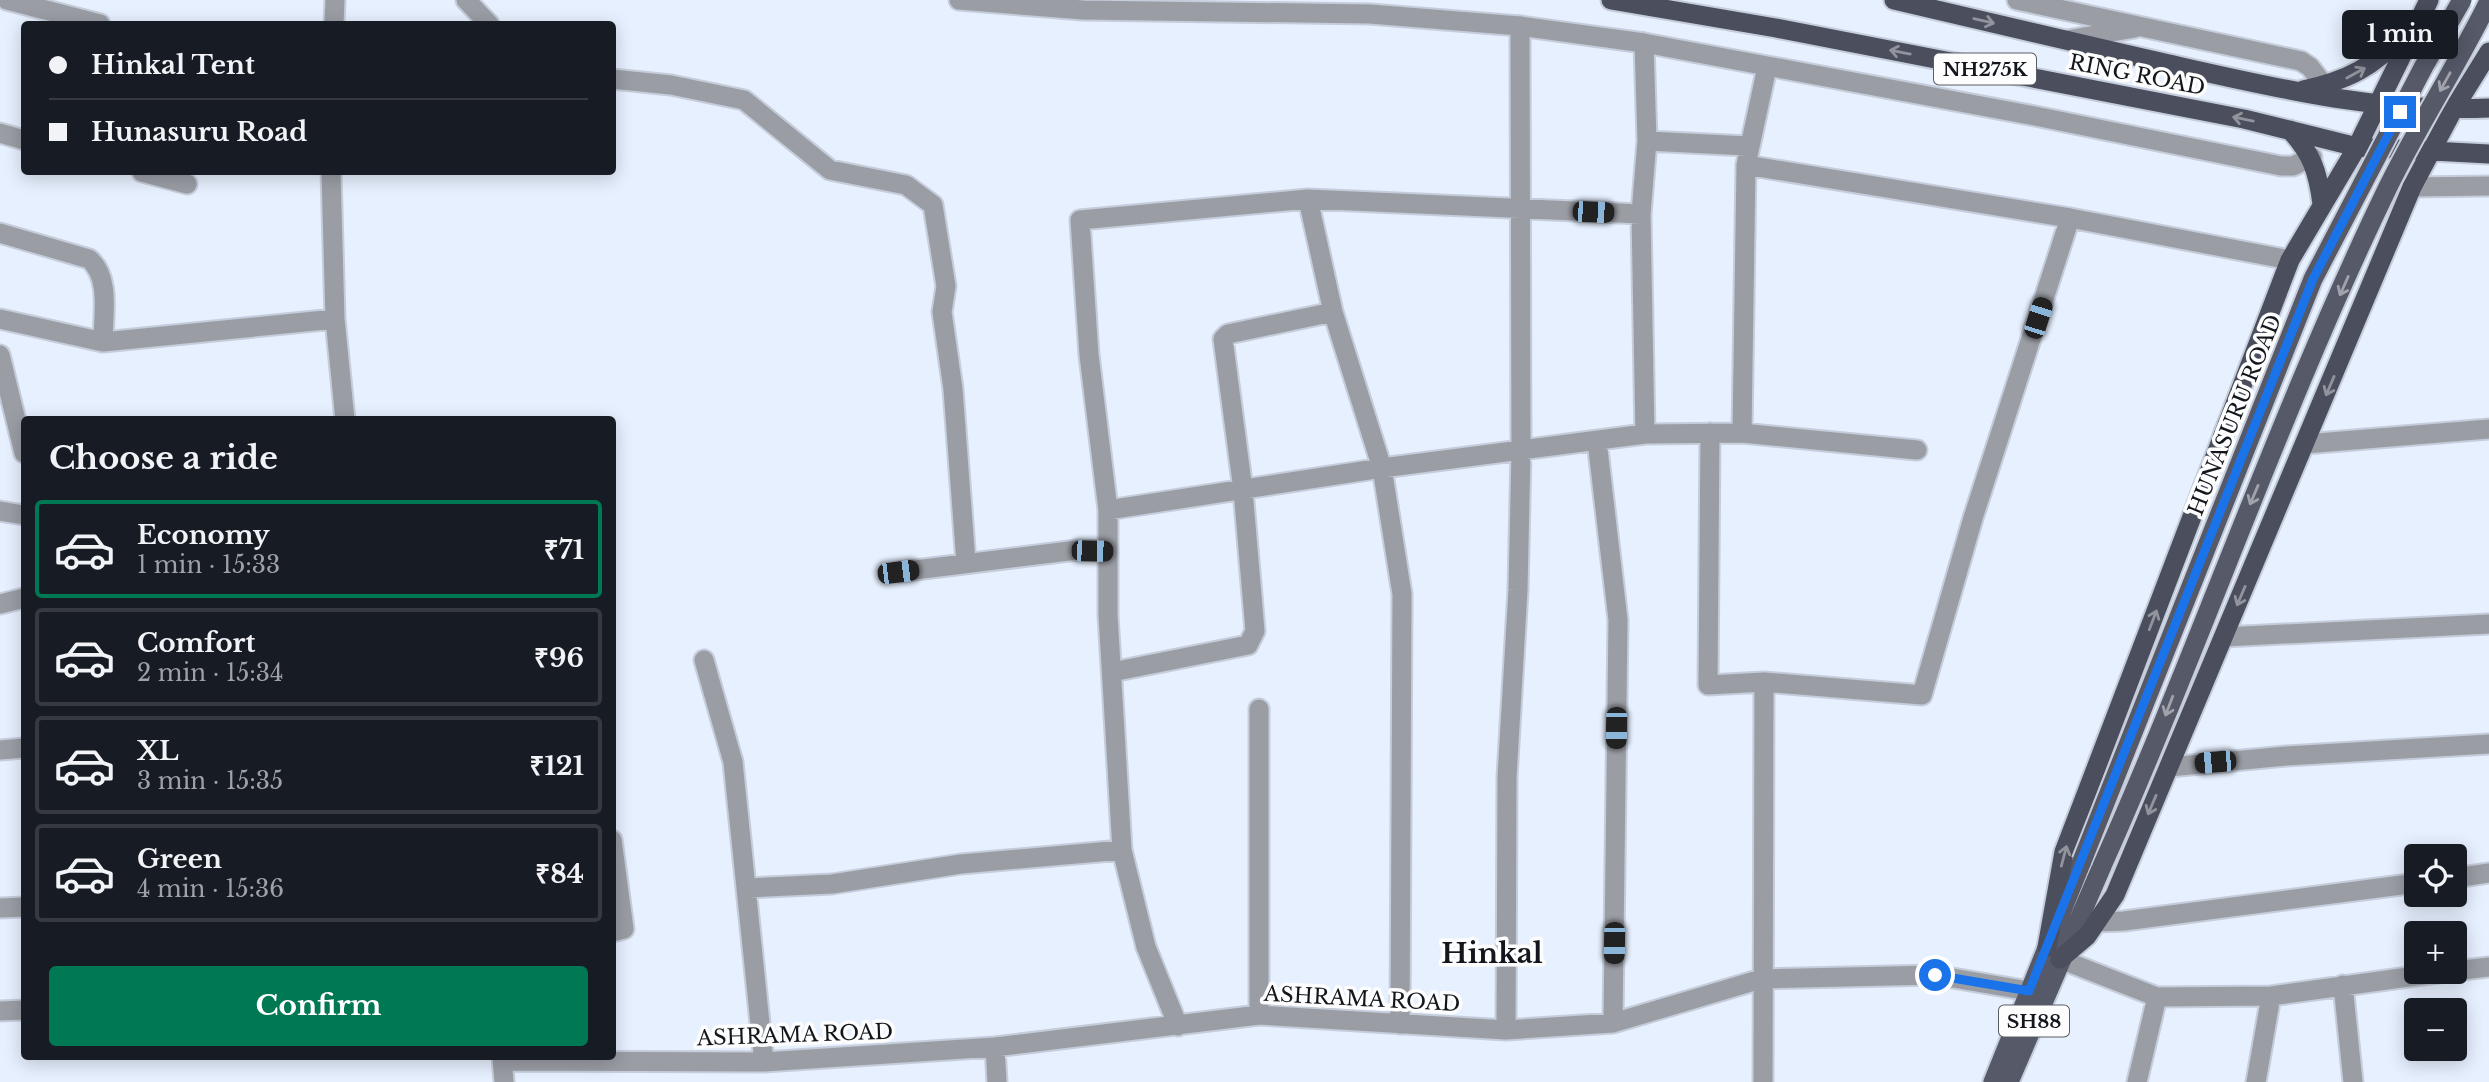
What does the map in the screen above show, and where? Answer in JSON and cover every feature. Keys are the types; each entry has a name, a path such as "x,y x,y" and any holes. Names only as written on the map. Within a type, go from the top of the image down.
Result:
{"highway":[{"name":"RING ROAD","path":"1611,0 1776,28 2290,131 2357,147 2489,154"},
{"name":"RING ROAD","path":"1894,0 2291,92 2376,106 2453,110 2489,108"},
{"path":"2291,92 2352,77 2385,55 2425,8"},
{"path":"2053,953 2064,852 2290,260 2357,147 2425,8"},
{"path":"2053,953 2092,929 2115,895 2412,187 2453,110 2489,52"},
{"path":"2290,131 2312,157 2318,172 2322,204"}],"main road":[{"name":"HUNASURU ROAD","path":"2053,953 2082,861 2313,279 2462,0"},
{"path":"1993,1082 2037,995 2053,953 2102,866 2140,780 2235,539 2366,236 2389,186 2489,1"},
{"name":"SH88","path":"2009,1082 2037,995"}],"street":[{"path":"7,0 88,21"},
{"path":"334,21 335,0"},
{"path":"466,0 486,21"},
{"path":"959,0 1083,10 1370,14 1520,26 1644,43 2035,116 2281,166 2293,166 2312,157"},
{"path":"2017,0 2301,61 2310,67 2324,85"},
{"path":"1506,1030 1507,777 1518,590 1521,451 1520,26"},
{"path":"2067,40 2147,26"},
{"path":"1644,43 1647,141 1641,214 1645,434"},
{"path":"1742,433 1747,156 1767,67"},
{"path":"616,79 671,85 744,100 830,170 906,185 933,205 946,286 943,325 953,389 967,563"},
{"path":"0,133 21,139"},
{"path":"1647,141 1747,156 2290,260"},
{"path":"153,175 187,184"},
{"path":"331,175 335,319 345,416"},
{"path":"2412,187 2489,186"},
{"path":"1308,199 1333,312 1382,468 1402,594 1400,1024"},
{"path":"1178,1026 1146,947 1122,850 1112,672 1108,510 1089,355 1080,220 1308,199 1641,214"},
{"path":"1710,433 1708,685 1764,682 1922,695 1973,518 2070,218"},
{"path":"0,233 89,259 100,268 103,282 103,342"},
{"path":"1112,672 1248,645 1255,631 1243,490 1223,339 1228,334 1333,312"},
{"path":"0,319 103,342 335,319"},
{"path":"0,355 8,417 21,446"},
{"path":"2305,444 2489,429"},
{"path":"1108,510 1382,468 1645,434 1742,433 1917,450"},
{"path":"1597,441 1618,620 1612,1023"},
{"path":"0,511 21,514"},
{"path":"898,572 1077,550 1108,551"},
{"path":"0,604 21,599"},
{"path":"2224,637 2489,624"},
{"path":"704,660 733,762 764,1062"},
{"path":"1763,1082 1761,979 1764,682"},
{"path":"1259,709 1259,1015"},
{"path":"2169,767 2286,756 2489,744"},
{"path":"0,750 21,748"},
{"path":"748,888 832,884 961,864 1122,850"},
{"path":"616,870 624,929 616,931"},
{"path":"2467,876 2489,873"},
{"path":"2092,929 2124,921 2404,885"},
{"path":"0,908 21,907"},
{"path":"2053,953 2157,997 2271,996 2404,977"},
{"path":"2467,970 2489,967"},
{"name":"ASHRAMA ROAD","path":"590,1060 764,1062 995,1047 1259,1015 1506,1030 1612,1023 1761,979 1935,975 2037,995"},
{"path":"2343,985 2353,1082"},
{"path":"2256,1082 2271,996"},
{"path":"2137,1082 2157,997"},
{"path":"0,1011 21,1010"},
{"path":"995,1047 997,1082"},
{"path":"503,1060 504,1082"}],"district":[{"name":"Hinkal","path":"1492,953"}],"route":[{"path":"1935,975 2029,991 2313,279 2400,112"}]}
